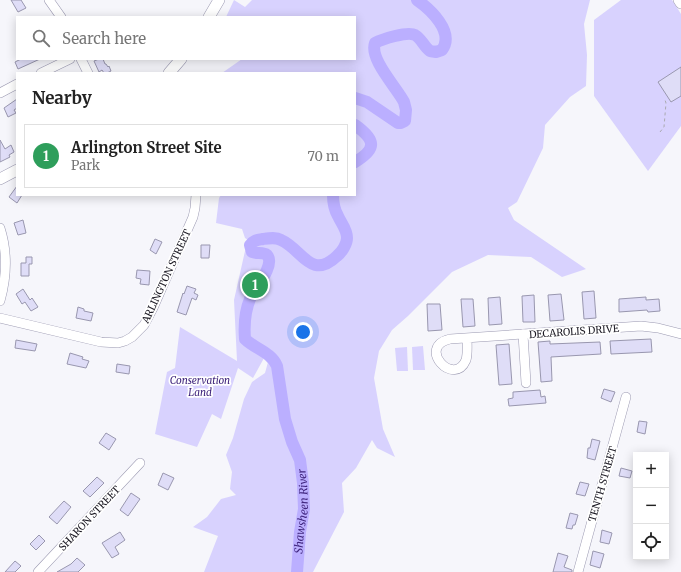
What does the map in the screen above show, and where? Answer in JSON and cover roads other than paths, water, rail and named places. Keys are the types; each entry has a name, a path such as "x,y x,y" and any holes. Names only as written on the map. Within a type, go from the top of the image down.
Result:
{"main road":[{"path":"210,16 220,0"},
{"path":"170,72 180,60"},
{"path":"0,179 16,171"}],"street":[{"path":"49,0 60,16"},
{"path":"43,72 68,60"},
{"path":"82,60 88,72"},
{"path":"0,93 16,85"},
{"name":"ARLINGTON STREET","path":"0,318 102,342 118,343 132,337 144,325 153,308 193,217 196,196"},
{"path":"0,228 4,239 6,261 4,283 0,301"},
{"name":"DECAROLIS DRIVE","path":"467,338 646,326 681,334"},
{"path":"523,334 526,384"},
{"name":"TENTH STREET","path":"578,572 626,397"},
{"name":"SHARON STREET","path":"38,572 140,463"}],"waterway":[{"name":"Shawsheen River","path":"356,98 367,102 398,123 405,121 406,110 404,102 380,65 374,50 375,43 378,41 407,34 417,36 430,51 436,52 442,50 445,43 443,29 434,15 417,0"},
{"name":"Shawsheen River","path":"356,126 367,135 371,144 367,153 356,161"},
{"name":"Shawsheen River","path":"297,572 300,532 304,509 300,460 292,442 285,419 277,366 271,357 245,339 245,319 248,304 269,265 267,255 252,252 250,245 257,240 277,238 288,244 307,261 313,264 320,265 328,263 341,252 347,240 345,229 335,208 333,196"}],"place":[{"name":"Arlington Street Site","path":"255,285"}],"park label":[{"name":"Conservation Land","path":"200,386"}]}
